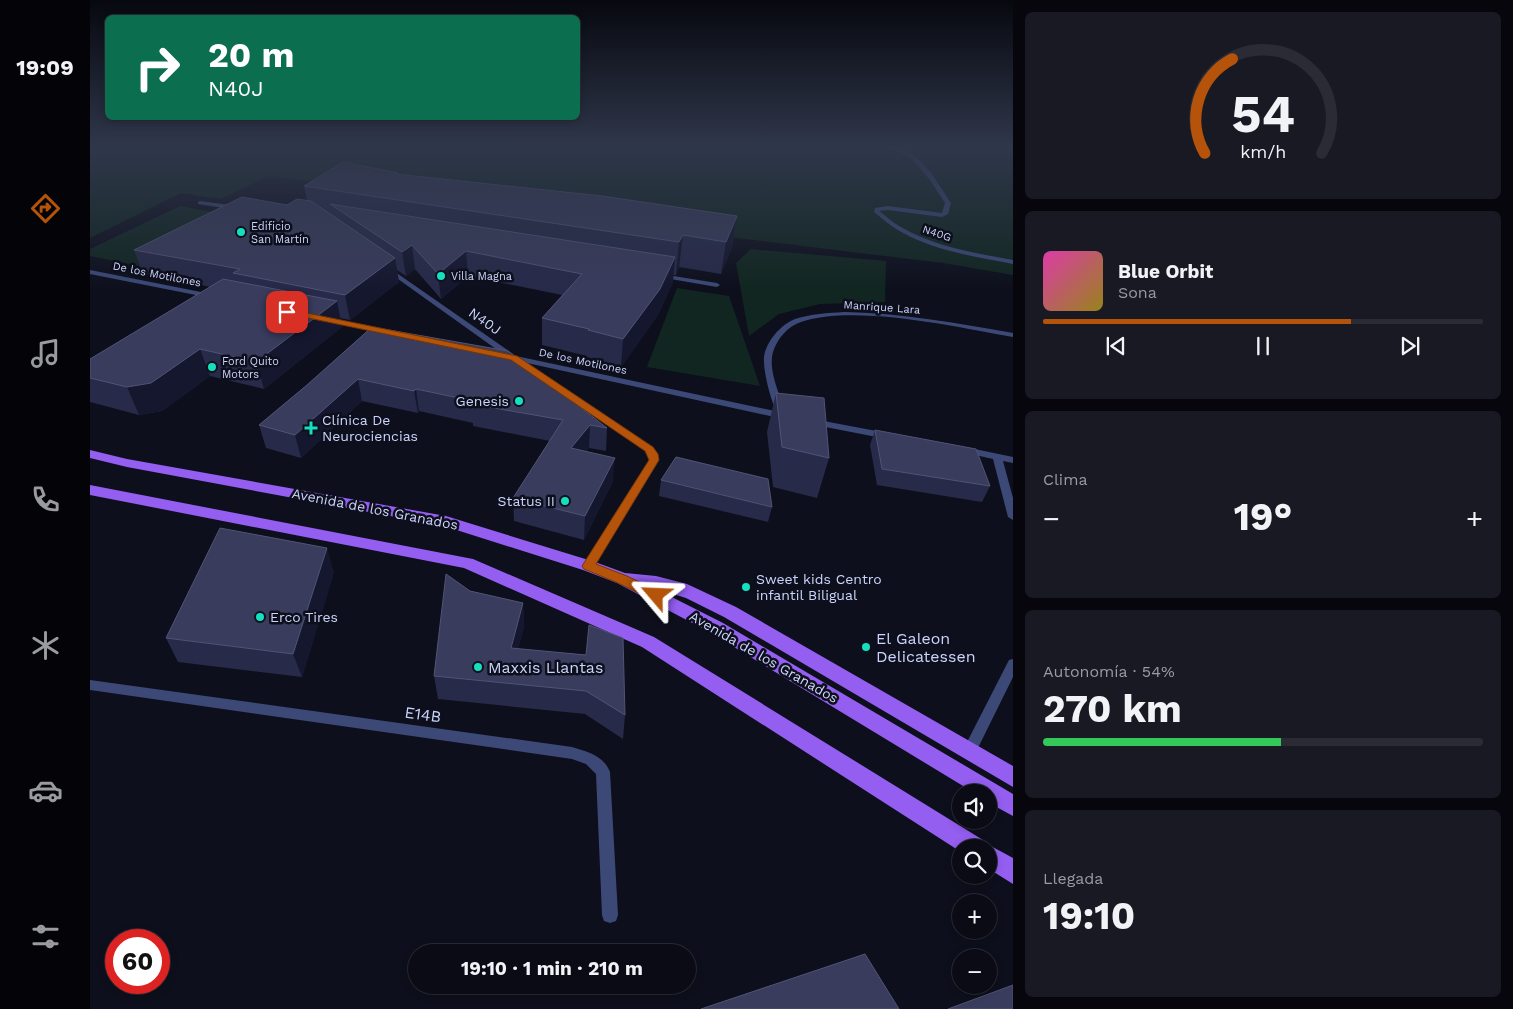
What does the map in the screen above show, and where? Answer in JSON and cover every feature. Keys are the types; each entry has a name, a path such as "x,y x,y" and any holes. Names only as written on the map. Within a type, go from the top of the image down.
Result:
{"main road":[{"name":"Avenida de los Granados","path":"90,454 127,464 446,521 589,566 623,579 717,628 1013,806"},
{"path":"90,490 467,563 648,642 961,839"},
{"path":"623,579 652,580 687,589 730,612 1013,777"},
{"path":"997,861 1013,872"}],"street":[{"name":"N40G","path":"942,194 948,203 945,214 942,215 888,208 881,208 876,211 898,228 921,239 962,252 1013,262"},
{"path":"200,203 244,209"},
{"name":"N40J","path":"383,266 514,358 649,449 653,454 654,460 589,566"},
{"name":"De los Motilones","path":"90,272 221,298"},
{"path":"649,274 717,285"},
{"name":"Manrique Lara","path":"781,416 768,359 775,338 795,322 830,315 871,315 1013,334"},
{"path":"318,318 387,332"},
{"name":"De los Motilones","path":"494,354 791,418"},
{"path":"801,420 899,438"},
{"path":"958,449 1013,460"},
{"path":"997,456 1013,517"},
{"path":"970,752 1013,664"},
{"name":"E14B","path":"90,685 572,753 590,759 603,772 610,915"}],"green space":[{"path":"90,194 179,194 90,238"},
{"path":"188,194 231,194 221,199"},
{"path":"417,194 1013,194 1013,275 943,263 414,199"},
{"path":"180,206 239,217 140,266 90,256 90,249"},
{"path":"751,249 886,261 885,302 820,304 779,314 749,336 736,263"},
{"path":"677,288 729,296 760,386 647,367"}],"building":[{"path":"358,194 584,194 737,216 726,242 683,235 679,242"},
{"path":"242,197 287,205 297,199 311,201 395,258 345,295 233,273 240,269 134,250"},
{"path":"330,204 675,257 660,289 623,339 542,318 582,274 466,251 438,274 412,245 402,252"},
{"path":"223,279 337,301 256,362 200,349 151,383 127,387 90,378 90,359"},
{"path":"372,327 508,351 607,428 590,425 571,448 615,458 585,516 513,498 563,420 471,404 473,401 358,379 295,435 259,425"},
{"path":"776,393 824,398 829,458 782,447"},
{"path":"875,430 976,449 990,486 882,469"},
{"path":"676,457 768,479 772,507 661,480"},
{"name":"Erco Tires","path":"220,528 327,548 293,654 166,638"},
{"path":"446,574 470,591 523,603 511,648 586,655 589,625 623,638 625,715 586,691 434,676"},
{"path":"865,954 899,1009 701,1009"},
{"path":"1013,985 1013,1009 948,1009 989,994 997,994 997,991"}],"place":[{"name":"Edificio San Martín","path":"241,232"},
{"name":"Villa Magna","path":"441,276"},
{"name":"Ford Quito Motors","path":"212,367"},
{"name":"Genesis","path":"519,401"},
{"name":"Clínica De Neurociencias","path":"311,428"},
{"name":"Status II","path":"565,501"},
{"name":"Sweet kids Centro infantil Biligual","path":"746,587"},
{"name":"Erco Tires","path":"260,617"},
{"name":"El Galeon Delicatessen","path":"866,647"},
{"name":"Maxxis Llantas","path":"478,667"}],"route":[{"path":"287,312 514,358 649,449 653,454 654,460 589,566 623,579 656,595"}]}
